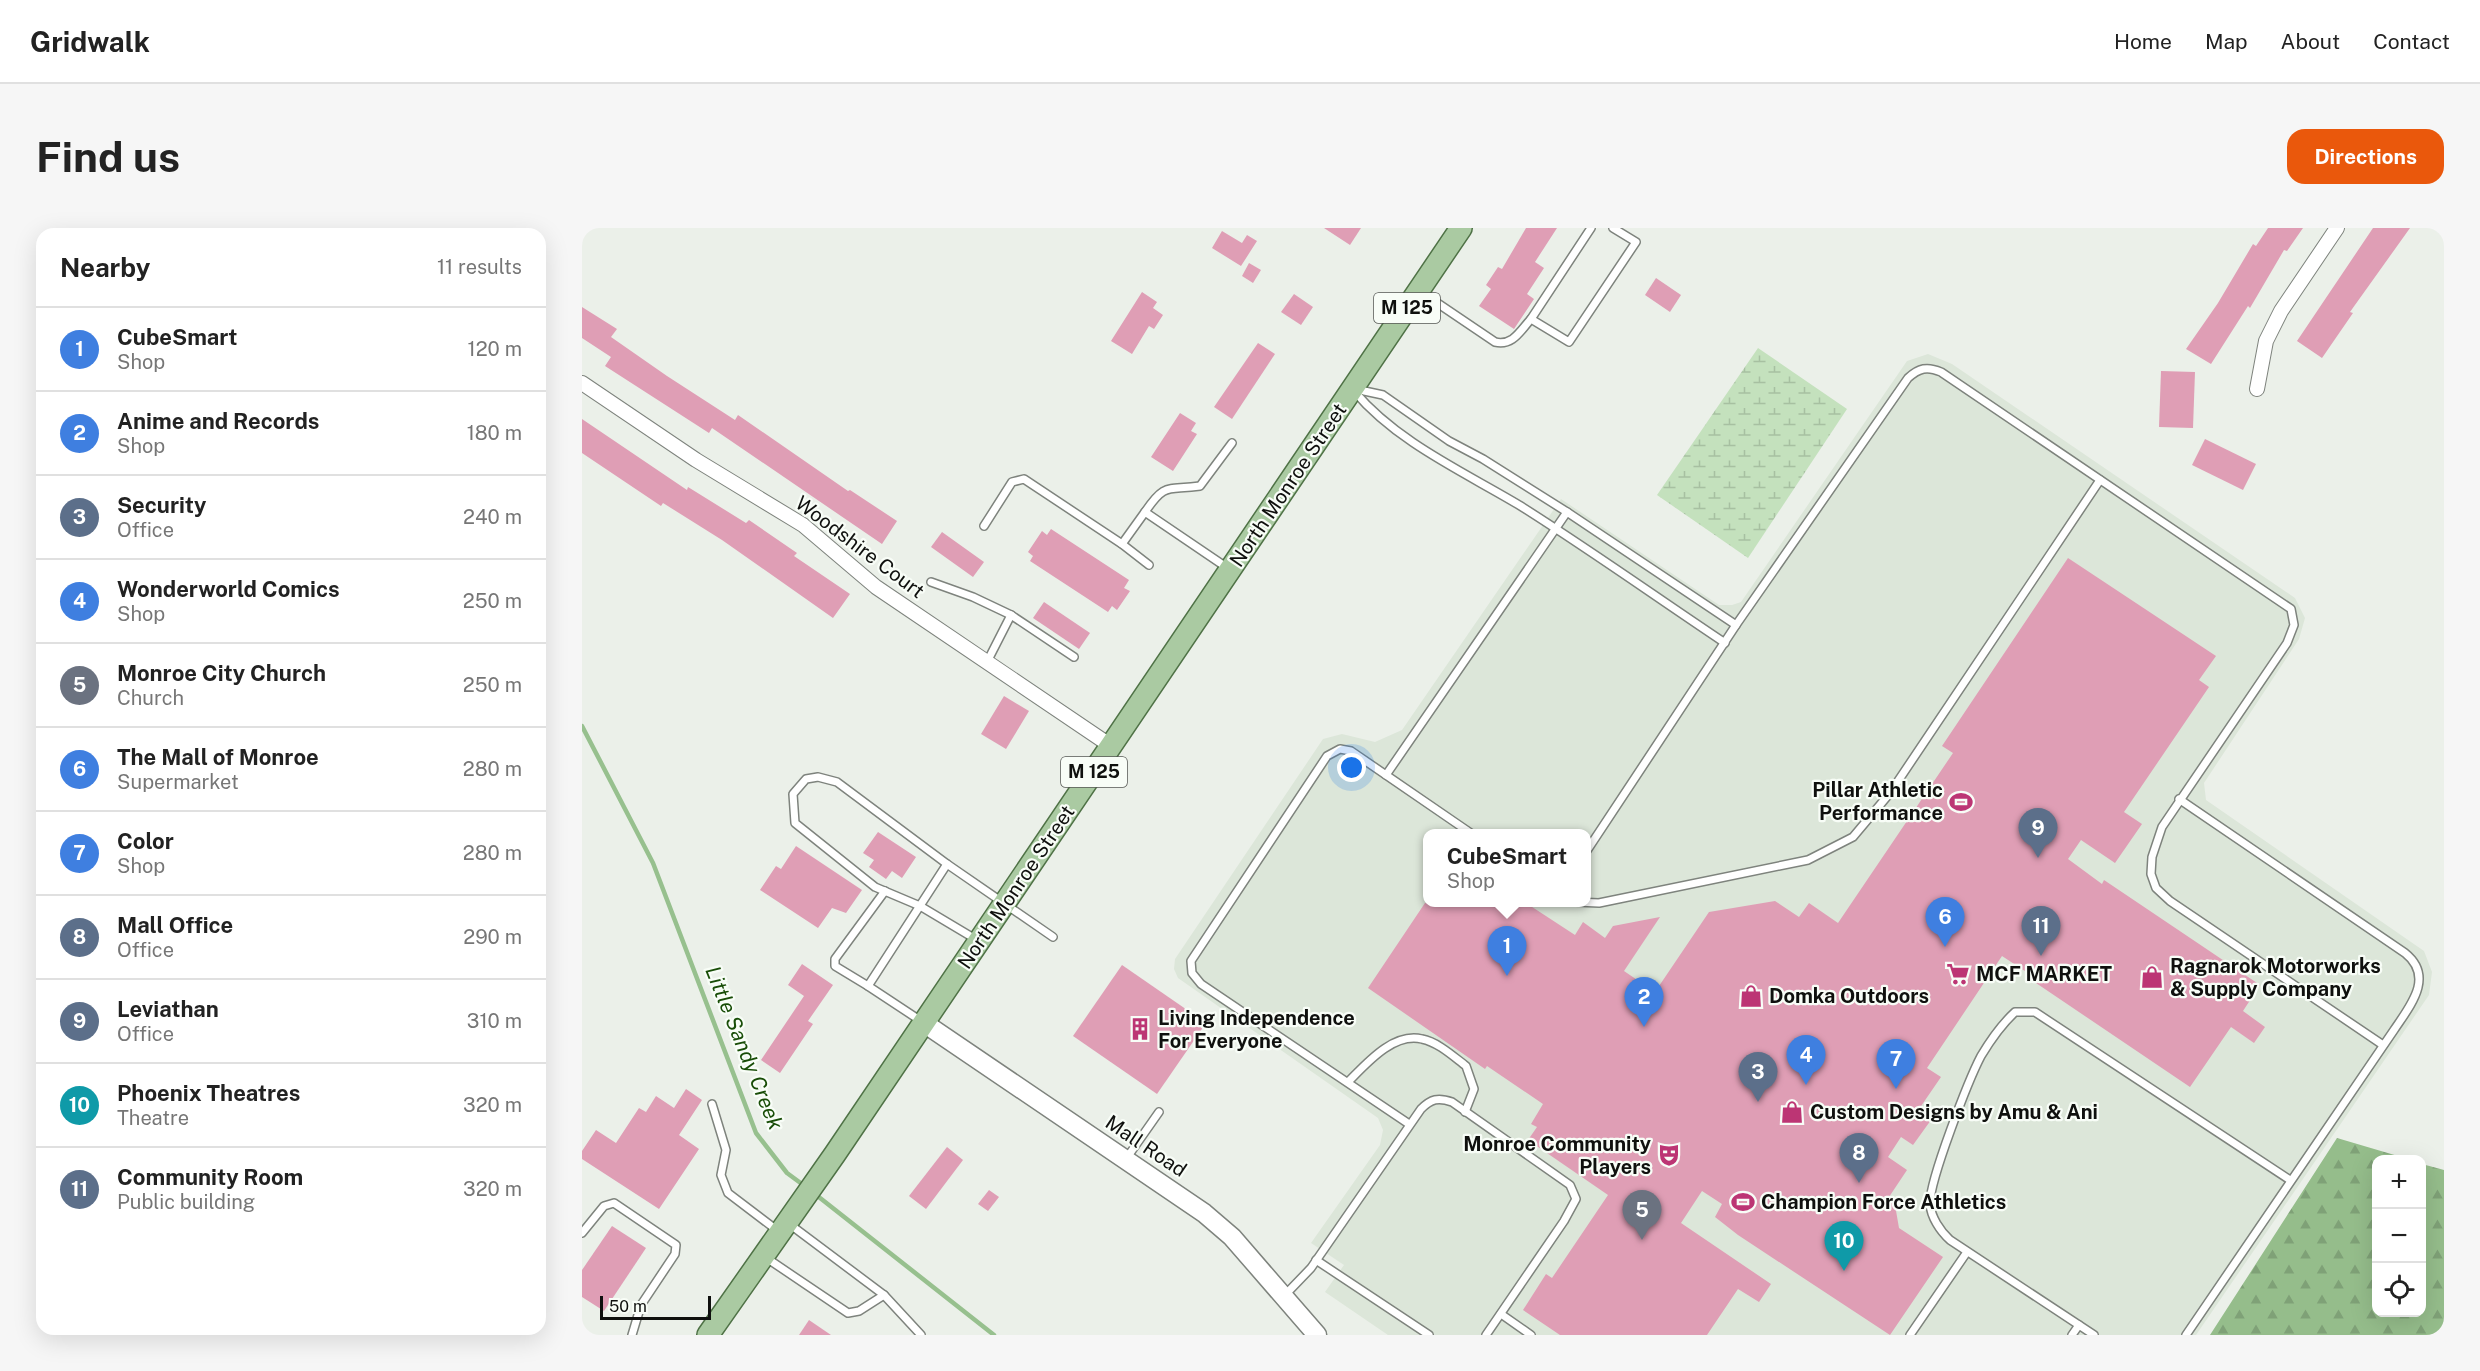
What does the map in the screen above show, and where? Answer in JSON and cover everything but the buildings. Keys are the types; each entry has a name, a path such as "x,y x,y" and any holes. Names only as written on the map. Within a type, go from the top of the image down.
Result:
{"main road":[{"name":"North Monroe Street","path":"708,1335 836,1154 1231,570 1419,291 1454,230"}],"street":[{"path":"2257,389 2265,341 2281,311 2337,228"},
{"name":"Woodshire Court","path":"582,382 696,460 803,525 876,587 1111,746"},
{"name":"Mall Road","path":"924,1023 1204,1213 1232,1237 1317,1335"}],"lane":[{"path":"1419,291 1495,342 1502,344 1513,340 1531,319 1591,228"},
{"path":"1531,319 1569,342 1636,242 1613,228"},
{"path":"1591,846 1736,625 1908,378 1924,368 1941,372 2291,609 2294,625 2287,643 2179,798 2162,827 2152,857 2153,881 2161,894 2383,1045"},
{"path":"1352,389 1383,395 1449,441 1483,459 1566,512 1736,625"},
{"path":"1352,389 1372,412 1433,455 1554,529 1725,643"},
{"path":"1122,544 1157,494 1168,487 1200,486 1232,443"},
{"path":"984,526 1012,482 1024,479 1122,544 1149,565"},
{"path":"1591,903 1791,865 1828,852 1853,837 1890,793 2100,480"},
{"path":"1145,512 1231,570"},
{"path":"1386,775 1566,512"},
{"path":"930,582 973,597 1011,615 1074,657"},
{"path":"987,662 1011,615"},
{"path":"1409,1124 1200,984 1192,973 1191,961 1327,756 1340,749 1351,751 1465,829"},
{"path":"979,942 920,906 875,887 795,823 794,794 806,778 818,777 837,782 947,864 1053,937"},
{"path":"2179,798 2411,958 2420,976 2418,990 2383,1045 2186,1335"},
{"path":"868,986 947,864"},
{"path":"885,891 835,959 835,966 924,1023"},
{"path":"2094,1335 1945,1236 1930,1207 1932,1185 1980,1059 2009,1017 2022,1010 2035,1012 2290,1180"},
{"path":"1348,1082 1384,1050 1399,1041 1422,1038 1466,1066 1474,1089 1465,1112"},
{"path":"1283,1297 1316,1260 1421,1109 1435,1099 1452,1102 1570,1185 1576,1199 1564,1221 1486,1335"},
{"path":"712,1104 726,1150 721,1175 728,1193 884,1295 921,1335"},
{"path":"1126,1159 1159,1112"},
{"path":"582,1233 604,1206 614,1203 676,1245 675,1254 641,1305 632,1335"},
{"path":"1910,1335 1967,1252"},
{"path":"764,1256 848,1313 859,1311 884,1295"},
{"path":"1316,1260 1429,1335"},
{"path":"1501,1314 1531,1335"},
{"path":"2072,1335 2079,1325"}],"shaded area":[{"path":"1928,354 1952,364 2295,598 2305,618 2299,639 2204,783 2206,800 2424,951 2432,972 2429,995 2196,1335 1388,1335 1325,1292 1344,1265 1311,1243 1380,1145 1383,1130 1378,1118 1178,978 1174,969 1175,959 1323,739 1342,734 1375,742 1402,730 1561,499 1719,605 1741,602 1907,361"}],"green space":[{"path":"1758,348 1847,409 1748,558 1657,495"},
{"path":"2337,1138 2394,1155 2372,1155 2372,1317 2426,1317 2426,1165 2444,1170 2444,1335 2210,1335"}],"waterway":[{"name":"Little Sandy Creek","path":"582,726 653,863 756,1133 787,1173 806,1187"},
{"name":"Little Sandy Creek","path":"815,1194 994,1335"}],"place":[{"name":"Pillar Athletic Performance","path":"1961,802"},
{"name":"Leviathan","path":"2038,858"},
{"name":"The Mall of Monroe","path":"1945,947"},
{"name":"Community Room","path":"2041,956"},
{"name":"MCF MARKET","path":"1958,974"},
{"name":"CubeSmart","path":"1507,976"},
{"name":"Ragnarok Motorworks & Supply Company","path":"2152,977"},
{"name":"Domka Outdoors","path":"1751,996"},
{"name":"Anime and Records","path":"1644,1027"},
{"name":"Living Independence For Everyone","path":"1140,1029"},
{"name":"Wonderworld Comics","path":"1806,1085"},
{"name":"Color","path":"1896,1089"},
{"name":"Security","path":"1758,1102"},
{"name":"Custom Designs by Amu & Ani","path":"1792,1112"},
{"name":"Monroe Community Players","path":"1669,1155"},
{"name":"Mall Office","path":"1859,1183"},
{"name":"Champion Force Athletics","path":"1743,1202"},
{"name":"Monroe City Church","path":"1642,1240"},
{"name":"Phoenix Theatres","path":"1844,1271"}]}
